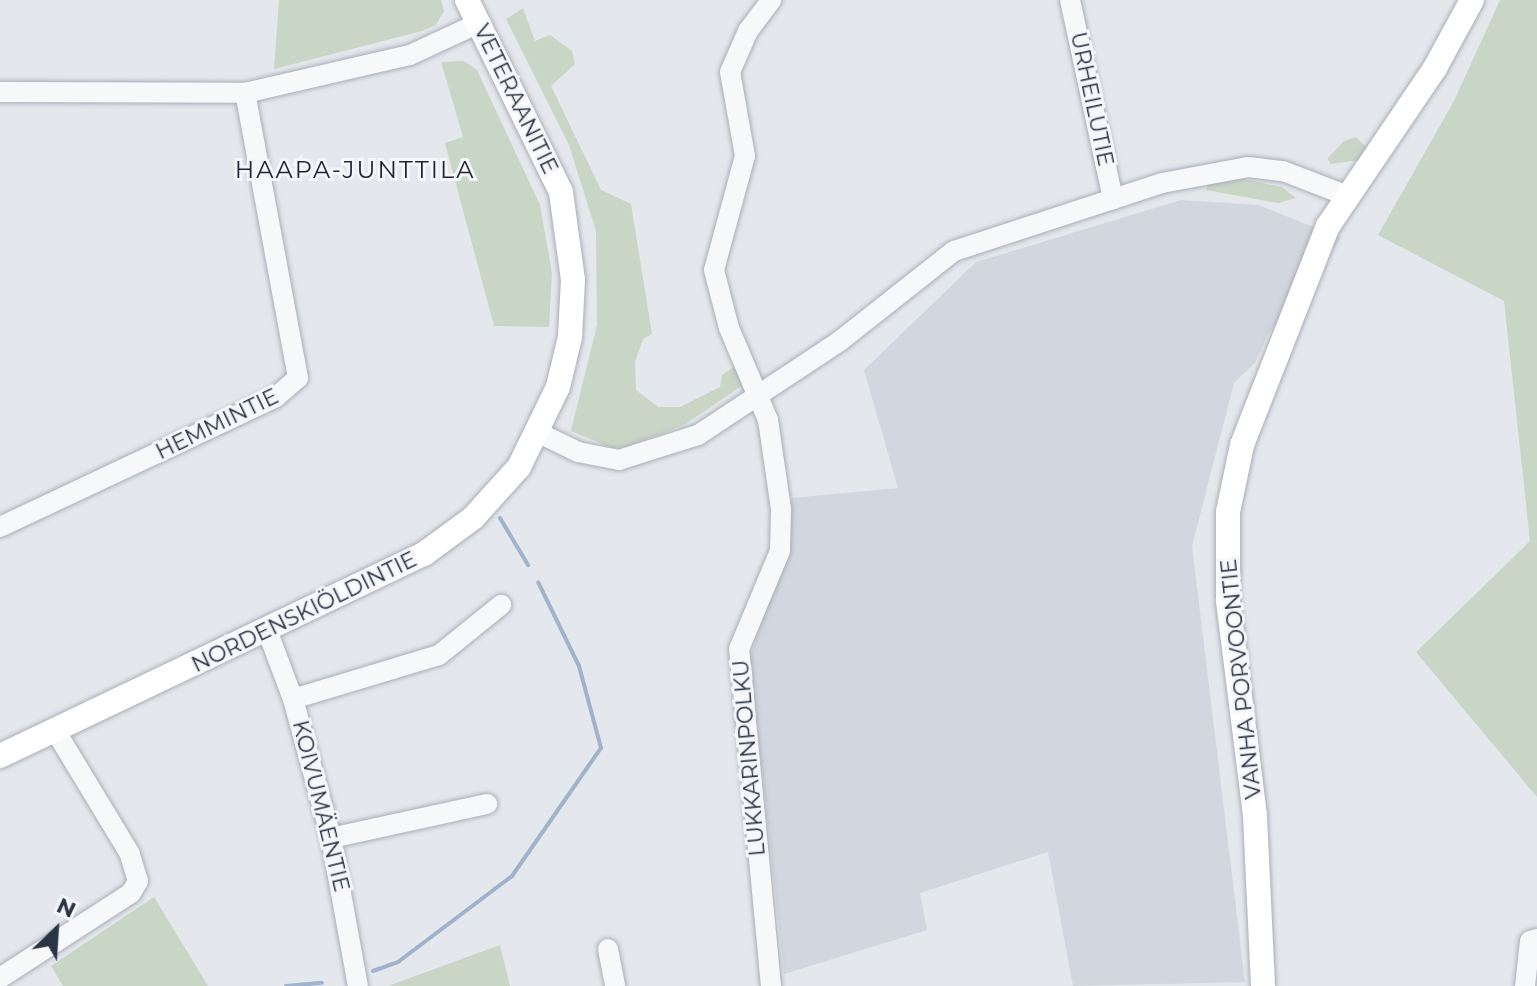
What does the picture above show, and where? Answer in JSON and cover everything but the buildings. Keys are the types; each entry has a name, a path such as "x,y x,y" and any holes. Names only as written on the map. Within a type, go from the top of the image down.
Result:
{"main road":[{"name":"VETERAANITIE","path":"467,0 543,146 561,192 569,243 570,337 539,433"},
{"name":"VANHA PORVOONTIE","path":"1263,986 1255,815 1228,600 1228,512 1260,388 1305,274 1348,196 1435,68 1472,0"},
{"name":"NORDENSKIÖLDINTIE","path":"0,756 368,584 460,530 519,467 539,433"}],"street":[{"name":"LUKKARINPOLKU","path":"771,0 742,41 730,72 745,156 714,270 729,328 759,396 773,446 783,529 780,551 739,649 739,675 771,986"},
{"name":"URHEILUTIE","path":"1070,0 1113,199"},
{"path":"0,92 245,93 410,55 479,23"},
{"name":"HEMMINTIE","path":"0,527 276,397 298,378 245,93"},
{"path":"539,433 596,458 641,457 698,435 840,341 954,251 1113,199 1248,167 1283,171 1348,196"},
{"path":"293,699 439,655 501,605"},
{"name":"KOIVUMÄENTIE","path":"267,630 293,699 331,838 358,986"},
{"path":"0,978 131,893 138,881 130,854 55,730"},
{"path":"331,838 487,804"},
{"path":"1525,986 1534,940"},
{"path":"608,949 615,986"}],"shaded area":[{"path":"1181,200 1258,205 1341,238 1268,335 1255,363 1234,383 1192,546 1245,982 1073,986 1048,852 920,893 927,930 784,974 750,657 786,550 792,498 898,488 864,370 976,262"}],"green space":[{"path":"279,0 441,0 444,11 436,25 422,31 274,69"},
{"path":"1500,0 1537,0 1537,797 1416,652 1530,541 1504,301 1378,235 1454,101"},
{"path":"523,8 535,41 550,35 572,51 575,64 551,86 601,190 631,204 652,334 643,339 635,362 636,390 658,407 680,407 720,387 722,375 735,366 743,385 684,425 626,447 612,448 571,431 597,325 596,231 569,145 506,19"},
{"path":"464,61 477,70 540,205 552,273 549,327 494,326 445,143 463,137 441,62"},
{"path":"1356,137 1368,149 1361,160 1330,164 1328,158 1344,141"},
{"path":"1230,176 1282,187 1296,198 1278,203 1206,190 1208,183"},
{"path":"154,897 208,986 63,986 51,966"},
{"path":"500,945 510,986 388,986"}],"waterway":[{"path":"500,518 528,565"},
{"path":"373,971 398,962 512,876 601,748 579,666 538,582"},
{"path":"286,986 322,983"}],"district":[{"name":"HAAPA-JUNTTILA","path":"355,170"}]}
